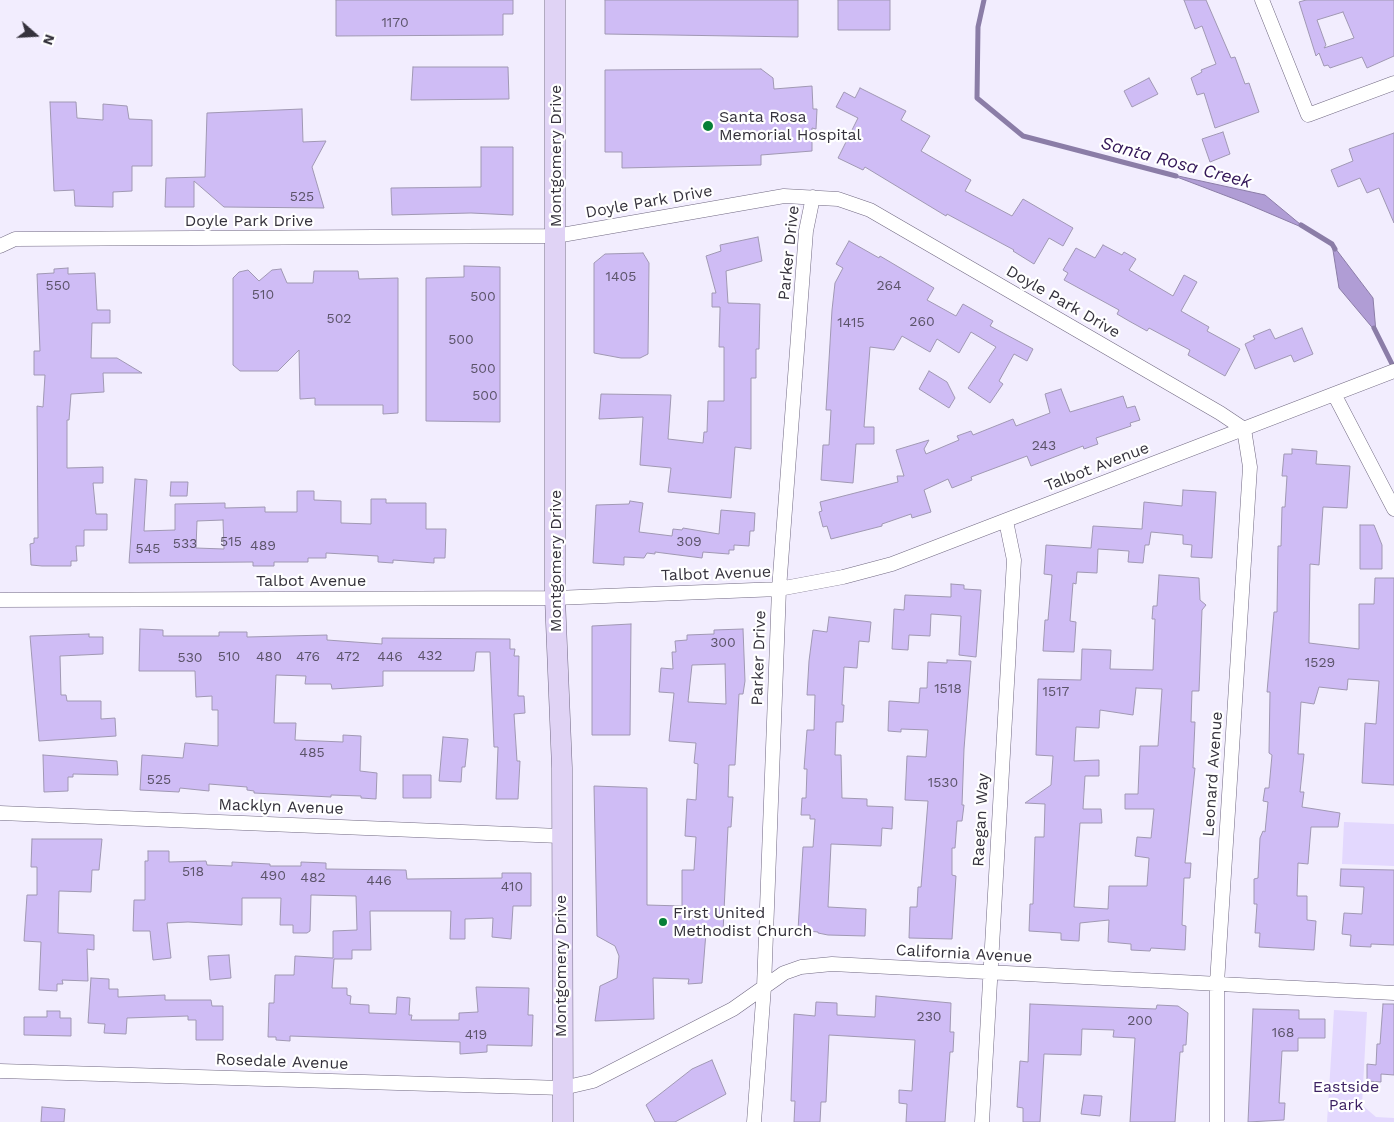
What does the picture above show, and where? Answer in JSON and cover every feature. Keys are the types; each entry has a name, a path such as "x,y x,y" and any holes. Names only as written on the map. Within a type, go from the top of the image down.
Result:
{"main road":[{"name":"Montgomery Drive","path":"555,0 555,598 562,768 560,836 563,1122"}],"street":[{"path":"1262,0 1308,115 1394,83"},
{"name":"Doyle Park Drive","path":"0,246 15,239 556,236 784,196 838,199 870,210 1220,413 1244,429"},
{"name":"Parker Drive","path":"754,1122 764,988 779,589 806,231 813,197"},
{"name":"Talbot Avenue","path":"0,600 555,598 779,589 843,577 892,564 1394,371"},
{"path":"1340,391 1394,509"},
{"name":"Leonard Avenue","path":"1217,1122 1217,983 1250,467 1244,429"},
{"name":"Raegan Way","path":"982,1122 1014,560 1006,521"},
{"name":"Macklyn Avenue","path":"0,813 560,836"},
{"name":"California Avenue","path":"563,1088 593,1081 733,1009 784,973 801,967 832,964 1394,993"},
{"name":"Rosedale Avenue","path":"0,1071 563,1088"}],"green space":[{"path":"1344,822 1394,824 1394,866 1342,864"},
{"name":"Eastside Park","path":"1334,1010 1367,1012 1362,1105 1376,1117 1394,1118 1394,1122 1327,1122"}],"shaded area":[{"path":"1169,174 1265,195 1306,229 1245,203"},
{"path":"1332,244 1373,298 1376,332 1339,288"}],"building":[{"path":"336,0 513,0 513,14 503,14 503,35 336,36"},
{"path":"605,0 798,0 798,37 605,34"},
{"path":"838,0 890,0 890,30 838,30"},
{"path":"1184,0 1206,0 1231,58 1235,57 1245,84 1249,83 1259,112 1215,128 1204,93 1197,95 1191,78 1202,72 1201,70 1216,64 1202,26 1195,29"},
{"path":"1306,0 1394,0 1394,56 1367,68 1362,57 1330,68 1328,65 1324,66 1319,53 1316,56 1299,2","holes":["1343,12 1354,38 1324,48 1326,45 1317,20"]},
{"path":"413,67 508,67 509,99 411,100"},
{"path":"761,69 773,78 774,89 812,86 813,109 817,109 816,129 812,128 812,151 761,155 761,165 622,168 622,152 605,152 605,70"},
{"path":"1149,78 1158,94 1132,107 1124,91"},
{"path":"860,88 906,111 901,120 930,136 921,151 971,180 965,191 1012,216 1023,199 1073,228 1063,246 1049,238 1034,264 1014,250 947,214 946,216 865,167 863,170 838,158 858,118 836,107 844,92 855,98"},
{"path":"50,102 76,102 77,118 103,120 103,104 127,106 129,119 152,120 152,166 132,166 132,191 113,192 113,207 75,206 74,190 54,191"},
{"path":"302,109 303,142 326,141 312,167 324,208 224,207 194,181 194,207 165,207 166,178 205,177 207,113"},
{"path":"1223,132 1230,154 1210,162 1202,139"},
{"path":"1394,133 1394,223 1379,188 1367,193 1360,178 1338,187 1331,170 1353,161 1349,149"},
{"path":"481,147 513,147 513,215 471,213 392,215 391,188 481,187"},
{"path":"758,237 762,261 726,271 728,303 760,304 759,349 756,349 756,378 751,378 751,449 735,447 731,498 668,492 671,468 640,465 643,417 599,419 601,394 671,395 668,439 703,443 704,432 707,432 708,401 724,401 724,347 719,347 720,307 712,307 712,293 716,293 706,256 721,251 720,245"},
{"path":"849,241 879,258 880,256 934,288 927,300 956,316 963,304 993,321 990,326 1033,349 1027,361 1014,354 999,381 1003,384 990,403 968,388 996,347 971,332 959,353 937,339 930,352 902,336 894,350 870,347 864,427 874,427 874,444 856,444 853,483 821,480 823,445 829,445 831,410 826,410 832,310 835,283 843,268 836,264"},
{"path":"1103,245 1122,255 1124,252 1136,259 1129,270 1173,296 1184,275 1197,282 1181,311 1209,327 1207,331 1240,349 1225,376 1188,355 1190,350 1149,328 1147,331 1117,314 1119,310 1064,280 1068,273 1063,270 1076,248 1095,258"},
{"path":"643,253 649,263 648,354 640,358 621,358 594,353 594,263 605,254"},
{"path":"464,266 500,267 500,422 426,421 426,278 464,277"},
{"path":"68,268 68,274 95,273 97,310 110,310 110,323 92,323 91,358 117,358 142,373 103,373 104,392 71,394 69,420 67,420 67,468 103,467 103,483 93,483 96,514 107,514 107,530 84,530 84,546 76,546 77,561 71,561 71,566 31,565 30,544 34,543 34,538 38,538 37,406 43,407 45,375 34,375 34,351 40,351 37,274 54,273 54,269"},
{"path":"281,269 287,283 313,283 314,271 358,271 359,279 398,278 398,413 383,414 383,405 315,405 315,398 300,399 299,350 278,371 240,371 233,365 233,278 239,272 248,270 259,281 272,270"},
{"path":"1302,328 1313,354 1294,362 1291,355 1255,369 1245,344 1255,339 1253,336 1270,329 1275,339"},
{"path":"929,371 947,382 955,398 949,408 919,389"},
{"path":"1061,389 1070,412 1123,396 1127,408 1135,406 1140,420 1130,423 1131,426 1096,438 1098,444 1084,449 1083,446 1031,466 1027,456 971,477 972,480 952,488 948,479 924,490 931,512 912,518 911,514 882,524 882,526 831,539 827,526 823,527 819,512 822,511 820,502 898,482 897,476 904,476 896,450 929,440 924,449 926,454 959,440 957,436 971,431 973,435 1013,419 1016,426 1050,413 1045,394"},
{"path":"1292,449 1317,451 1316,464 1350,466 1347,508 1323,507 1319,565 1310,564 1309,643 1359,649 1359,604 1374,604 1375,578 1394,578 1394,785 1362,783 1365,723 1376,724 1379,681 1348,679 1347,690 1319,687 1314,704 1301,702 1298,754 1304,754 1300,792 1304,792 1302,807 1340,813 1338,827 1311,827 1308,864 1298,863 1297,896 1307,896 1307,920 1316,921 1314,950 1259,947 1260,933 1255,933 1257,904 1254,904 1254,879 1258,878 1260,838 1263,831 1265,832 1268,802 1263,801 1265,788 1269,788 1272,755 1269,753 1270,692 1267,692 1274,612 1277,612 1278,546 1281,546 1282,507 1285,507 1287,476 1282,476 1284,454 1292,454"},
{"path":"135,479 147,480 144,531 175,530 175,504 225,503 225,508 265,507 265,512 297,512 297,491 314,491 314,500 341,501 341,523 371,524 371,499 386,499 386,503 426,503 426,529 446,529 445,558 434,558 434,563 393,560 393,563 378,562 378,556 326,553 326,558 308,558 308,562 274,562 274,566 253,566 253,562 129,563","holes":["223,520 224,549 196,548 197,521"]},
{"path":"171,482 188,482 187,496 170,496"},
{"path":"1183,490 1216,492 1212,558 1191,557 1192,545 1183,544 1183,535 1151,532 1149,545 1145,545 1143,563 1128,562 1129,551 1098,549 1097,573 1077,572 1076,584 1073,583 1070,621 1076,622 1074,652 1043,651 1045,620 1048,620 1052,575 1044,574 1046,545 1091,548 1093,526 1142,529 1144,502 1182,506"},
{"path":"630,501 643,503 639,532 672,536 673,529 682,530 683,528 719,534 721,510 755,513 754,531 750,531 749,546 734,545 734,550 729,550 729,554 703,552 702,558 655,552 655,554 647,553 644,558 624,557 624,565 593,563 596,505 629,504"},
{"path":"1360,525 1374,525 1382,545 1382,569 1360,569"},
{"path":"1159,575 1199,578 1200,600 1206,605 1202,610 1199,691 1192,691 1191,722 1195,722 1193,768 1195,768 1185,863 1191,863 1190,878 1184,878 1182,925 1186,926 1185,950 1151,948 1150,951 1131,950 1131,944 1108,942 1109,920 1080,923 1079,941 1061,940 1061,933 1029,931 1030,904 1033,904 1035,837 1044,837 1045,804 1025,803 1051,785 1053,756 1036,755 1038,679 1081,680 1082,649 1111,650 1110,669 1153,670 1155,619 1152,619 1153,606 1157,606","holes":["1136,688 1162,689 1158,746 1140,746 1138,794 1125,794 1125,809 1154,809 1151,838 1137,837 1135,856 1149,858 1147,886 1109,886 1108,909 1074,907 1080,823 1102,823 1101,809 1083,809 1085,776 1099,776 1099,760 1074,761 1076,727 1099,728 1100,710 1133,715"]},
{"path":"951,584 964,585 964,589 981,590 976,657 959,655 961,616 931,614 930,636 909,635 908,650 892,649 894,609 904,610 905,595 951,597"},
{"path":"829,617 871,622 869,642 859,641 857,668 844,667 843,722 836,722 835,755 841,755 842,798 867,799 867,806 893,807 892,829 882,828 881,846 831,844 828,907 866,909 865,936 828,935 798,930 803,847 813,847 815,819 810,819 810,815 801,815 802,798 806,798 807,769 804,769 807,730 814,730 815,695 807,695 809,661 813,630 827,632"},
{"path":"631,624 630,735 592,735 592,626"},
{"path":"140,629 163,630 163,636 219,636 219,632 247,632 247,637 327,635 327,640 382,644 382,638 510,639 510,649 515,649 514,656 519,656 518,696 524,696 525,713 514,714 517,761 520,761 518,799 496,799 498,747 494,747 490,652 476,652 474,671 383,671 383,686 332,689 331,684 305,684 306,676 276,675 274,723 296,723 295,740 343,742 343,735 361,736 360,771 377,773 376,799 361,798 361,796 331,795 331,797 254,793 254,791 247,790 247,787 209,784 209,791 180,788 179,792 140,790 142,755 183,758 185,743 218,746 218,710 212,710 212,696 196,697 195,671 139,671"},
{"path":"743,629 745,681 743,694 739,694 735,765 729,765 728,797 733,797 731,827 728,827 723,932 706,932 702,983 688,984 689,979 653,978 654,1019 595,1021 600,986 617,978 619,956 615,946 597,936 594,786 647,788 647,905 682,906 682,870 694,870 696,837 685,836 687,799 696,800 698,764 694,763 696,743 669,741 674,693 659,692 661,668 673,669 672,652 676,652 675,641 687,640 687,635 714,634 714,630","holes":["725,664 726,704 688,702 692,665"]},
{"path":"89,634 89,637 103,637 103,654 60,656 61,695 66,695 67,701 101,701 101,719 115,718 116,736 39,741 30,636"},
{"path":"947,660 971,661 964,749 962,805 964,805 962,821 957,821 955,848 952,848 952,875 956,876 952,939 909,938 910,907 917,907 918,887 921,887 928,801 905,800 907,756 926,757 928,730 901,729 901,732 888,731 889,701 919,703 920,688 927,688 928,662 947,663"},
{"path":"443,737 468,739 465,767 462,767 461,782 439,781"},
{"path":"43,755 117,761 118,775 73,774 73,777 68,777 68,791 44,792"},
{"path":"403,775 431,775 431,798 403,798"},
{"path":"32,839 102,839 99,870 92,870 91,892 59,891 58,933 94,935 94,950 87,949 88,981 62,980 63,984 57,984 57,991 39,990 41,942 24,941 27,895 37,895 37,867 31,867"},
{"path":"148,851 169,851 169,862 206,861 207,865 232,866 232,862 270,864 270,866 301,866 301,862 326,863 326,869 406,870 407,879 502,878 502,873 531,873 531,906 513,906 511,939 492,937 493,918 465,919 465,939 450,939 451,911 370,911 371,950 352,950 352,959 334,959 332,988 347,988 347,995 351,996 350,1004 369,1005 369,1013 396,1014 397,997 410,998 409,1015 412,1015 411,1020 459,1020 459,1013 478,1012 476,987 529,988 528,1015 533,1015 532,1046 487,1045 487,1052 460,1054 460,1042 290,1036 290,1041 276,1040 276,1037 268,1037 269,1003 274,1003 275,975 294,975 295,956 333,958 333,931 357,930 356,896 311,895 310,931 307,933 293,933 293,925 280,925 281,898 242,898 242,925 188,922 167,923 171,958 153,960 150,931 133,931 134,900 145,900 145,861 148,861"},
{"path":"1341,869 1394,870 1394,945 1371,944 1371,947 1350,946 1351,935 1342,934 1344,913 1362,914 1364,887 1340,886"},
{"path":"229,955 231,978 210,980 208,956"},
{"path":"91,978 109,979 109,989 118,989 118,997 165,995 165,1000 211,1000 212,1006 223,1006 223,1040 196,1040 196,1020 188,1020 188,1016 127,1018 126,1034 104,1033 105,1024 88,1023"},
{"path":"876,996 951,1003 950,1032 954,1032 953,1052 950,1052 945,1122 906,1122 907,1104 899,1103 899,1090 912,1091 915,1040 829,1035 826,1102 821,1102 820,1122 794,1122 795,1101 791,1101 794,1014 815,1016 816,1002 837,1003 837,1015 875,1017"},
{"path":"1030,1004 1156,1009 1157,1005 1178,1006 1188,1013 1186,1045 1183,1045 1183,1052 1180,1052 1175,1122 1130,1122 1135,1038 1113,1037 1114,1030 1082,1029 1081,1055 1044,1054 1040,1122 1023,1122 1023,1108 1017,1107 1020,1061 1028,1062"},
{"path":"1383,1004 1394,1004 1394,1075 1381,1074 1381,1082 1367,1081 1367,1064 1376,1065 1377,1044 1380,1044"},
{"path":"1253,1009 1299,1010 1299,1019 1325,1019 1325,1038 1298,1038 1298,1051 1282,1051 1279,1103 1285,1103 1284,1120 1248,1122"},
{"path":"47,1011 60,1011 60,1018 71,1018 71,1036 24,1035 24,1017 47,1017"},
{"path":"712,1060 726,1094 675,1122 655,1122 646,1105 692,1069"},
{"path":"1084,1095 1102,1096 1100,1116 1081,1114"},
{"path":"42,1107 65,1109 64,1122 41,1122"}],"waterway":[{"name":"Santa Rosa Creek","path":"984,0 978,27 977,98 1023,136 1176,176"},
{"name":"Santa Rosa Creek","path":"1301,225 1332,244 1335,249"},
{"name":"Santa Rosa Creek","path":"1374,328 1394,368"}],"place":[{"name":"Santa Rosa Memorial Hospital","path":"708,126"},
{"name":"First United Methodist Church","path":"663,922"}]}
